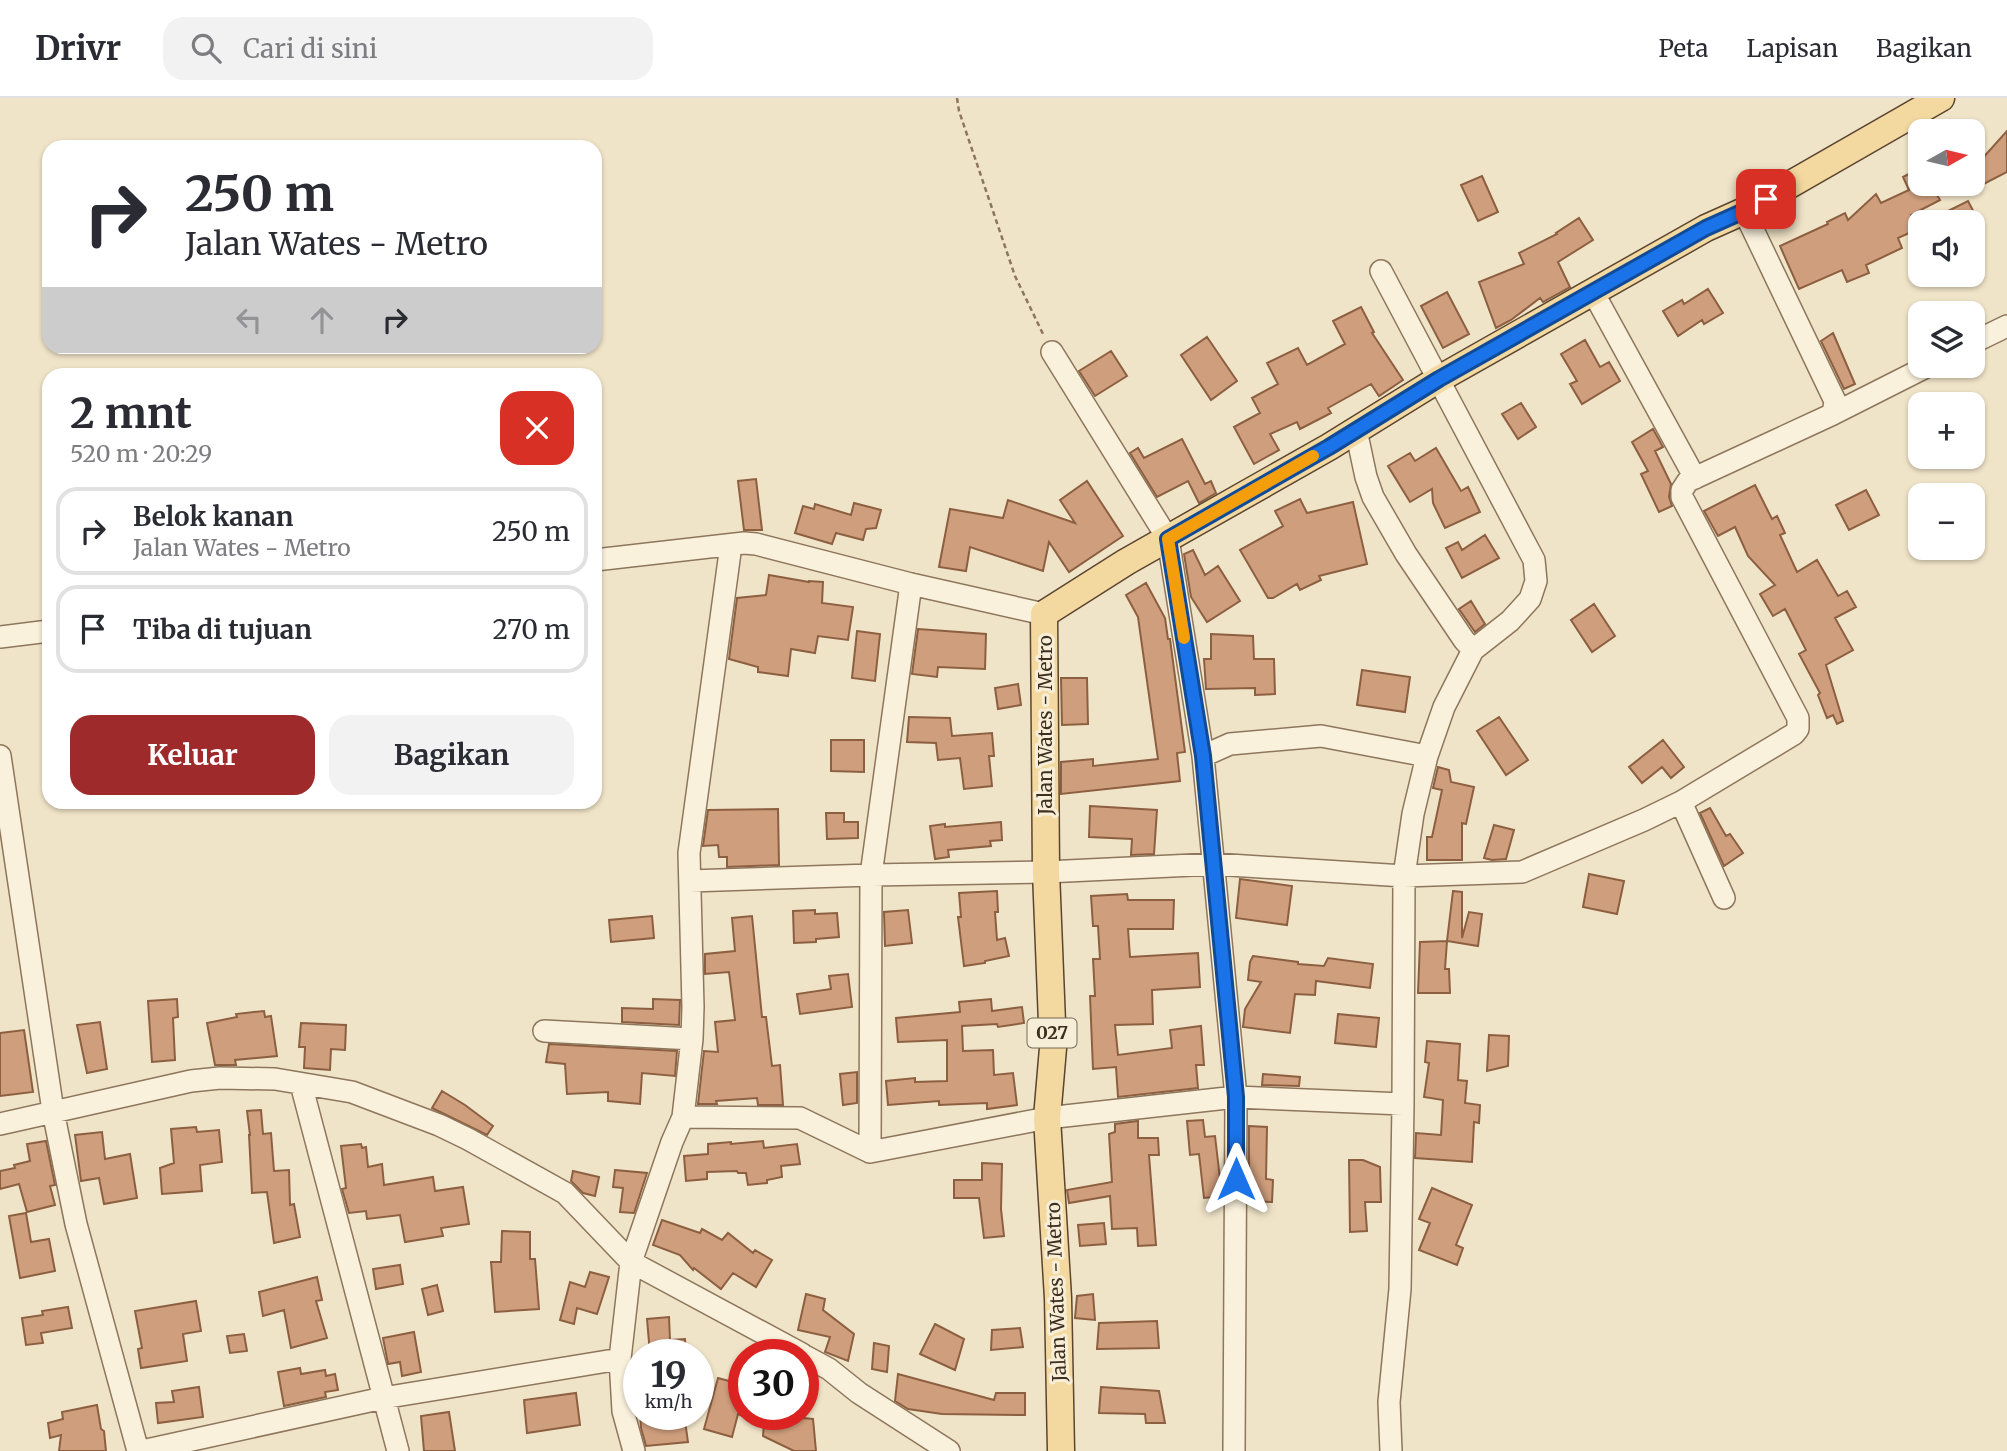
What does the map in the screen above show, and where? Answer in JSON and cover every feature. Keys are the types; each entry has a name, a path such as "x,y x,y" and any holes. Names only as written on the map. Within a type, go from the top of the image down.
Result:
{"main road":[{"name":"Jalan Wates - Metro","path":"1061,1451 1058,1298 1047,1118 1053,1048 1046,872 1044,614 1126,562 1356,430 1439,379 1706,228 1744,211 1941,98"}],"street":[{"path":"1744,211 1835,401 1833,414"},
{"path":"1381,271 1534,560 1536,581 1530,599 1510,621 1473,650 1444,707 1427,756 1413,814 1404,876 1400,1289 1389,1402 1391,1451"},
{"path":"1592,292 1695,478"},
{"path":"1985,337 2007,326"},
{"path":"1052,352 1168,539 1203,756 1236,1097 1234,1451"},
{"path":"690,881 1046,872 1214,864 1404,876 1522,872 1681,802 1794,734 1799,724 1798,718 1682,497 1682,489 1695,478 1908,376"},
{"path":"1356,430 1373,497 1406,554 1473,650"},
{"path":"602,559 744,543 756,544 911,584 1044,614"},
{"path":"634,1451 623,1411 620,1359 631,1262 671,1142 683,1117 692,1039 690,853 731,545"},
{"path":"870,1152 871,875 911,584"},
{"path":"0,638 42,632"},
{"path":"1203,756 1230,744 1321,736 1427,756"},
{"path":"0,757 53,1111 76,1224 140,1451 383,1398 620,1359"},
{"path":"1681,802 1724,898"},
{"path":"544,1031 692,1039"},
{"path":"0,1124 191,1081 220,1078 275,1079 352,1092 439,1125 565,1193 631,1262 773,1339"},
{"path":"301,1084 398,1451"},
{"path":"683,1117 800,1118 870,1152 1047,1118 1236,1097 1403,1104"},
{"path":"819,1364 949,1451"}],"path":[{"path":"957,98 959,111 1015,276 1052,352"}],"building":[{"path":"2007,131 2007,172 1985,183 1985,156"},
{"path":"1908,174 1908,188 1903,177"},
{"path":"1482,176 1498,212 1478,221 1461,185"},
{"path":"1908,190 1908,196 1938,196 1940,200 1921,210 1908,210 1908,234 1898,238 1902,248 1866,265 1869,273 1847,282 1842,270 1799,289 1780,246 1828,224 1827,222 1845,213 1848,220 1876,194 1881,203"},
{"path":"1968,201 1973,210 1950,210"},
{"path":"1579,218 1593,240 1558,262 1570,287 1543,302 1540,298 1496,328 1479,282 1524,264 1519,253 1557,234"},
{"path":"1708,289 1723,313 1704,324 1702,320 1678,336 1663,311 1682,300 1684,304"},
{"path":"1447,292 1469,334 1443,348 1421,306"},
{"path":"1361,307 1374,332 1372,333 1403,380 1379,396 1371,384 1328,408 1331,413 1300,429 1297,422 1270,434 1279,450 1254,464 1234,427 1260,413 1252,398 1278,384 1267,363 1298,348 1307,365 1345,344 1333,321"},
{"path":"1833,333 1855,384 1844,389 1821,341"},
{"path":"1207,337 1237,381 1211,400 1181,355"},
{"path":"1585,340 1600,367 1609,362 1620,381 1582,404 1570,384 1577,381 1561,354"},
{"path":"1111,351 1127,376 1095,396 1079,371"},
{"path":"1521,403 1536,427 1518,439 1502,414"},
{"path":"1653,429 1663,447 1655,451 1671,484 1669,497 1672,506 1659,512 1641,474 1648,471 1632,442"},
{"path":"1182,439 1205,484 1211,481 1216,493 1199,503 1188,481 1157,497 1130,453 1138,448 1144,458"},
{"path":"1436,448 1461,491 1468,487 1480,512 1445,528 1433,503 1432,489 1410,502 1388,466 1410,453 1415,461"},
{"path":"756,479 762,530 744,530 738,481"},
{"path":"1087,481 1123,536 1069,572 1049,542 1043,571 970,547 966,571 939,567 950,509 1003,518 1008,500 1075,523 1060,500"},
{"path":"1755,485 1772,519 1777,516 1785,533 1780,535 1797,572 1817,560 1838,596 1847,591 1856,607 1835,618 1853,650 1826,665 1843,721 1837,724 1833,715 1827,718 1818,695 1820,693 1799,654 1806,650 1785,609 1773,616 1760,594 1775,585 1748,556 1735,527 1718,536 1704,511"},
{"path":"1866,490 1879,515 1849,530 1836,505"},
{"path":"1300,499 1307,513 1353,502 1367,564 1319,576 1321,580 1300,590 1297,584 1273,598 1268,598 1240,550 1283,526 1275,511"},
{"path":"854,503 881,510 876,528 866,529 863,540 836,533 832,544 795,533 803,506 814,509 815,504 851,515"},
{"path":"1485,535 1499,558 1462,578 1446,548 1458,542 1462,550"},
{"path":"1193,550 1205,575 1218,566 1240,601 1207,622 1191,597 1184,554"},
{"path":"769,575 823,582 822,603 853,607 848,640 818,636 815,653 791,649 788,676 758,672 758,667 729,659 737,598 766,595"},
{"path":"1146,583 1165,618 1170,639 1185,752 1177,753 1180,781 1061,794 1061,762 1093,759 1093,766 1158,759 1138,617 1126,595"},
{"path":"1471,601 1485,624 1475,632 1459,609"},
{"path":"1594,604 1615,636 1592,652 1571,620"},
{"path":"918,629 986,634 985,669 938,667 937,677 912,674"},
{"path":"857,631 880,634 875,681 852,678"},
{"path":"1211,634 1253,636 1254,659 1274,659 1275,694 1255,695 1255,688 1206,689 1204,659 1211,659"},
{"path":"1362,670 1410,677 1405,712 1357,705"},
{"path":"1061,678 1087,678 1088,724 1062,725"},
{"path":"1018,684 1021,705 998,709 995,688"},
{"path":"909,717 950,718 952,736 992,733 994,756 989,756 992,786 964,789 960,758 938,760 936,743 907,742"},
{"path":"1499,717 1528,760 1506,775 1477,731"},
{"path":"831,740 864,740 864,772 831,771"},
{"path":"1663,740 1684,767 1671,778 1662,767 1642,783 1629,767"},
{"path":"1438,767 1449,770 1451,782 1474,787 1466,824 1462,823 1462,860 1427,860 1427,837 1432,837 1442,790 1433,788"},
{"path":"1090,806 1157,810 1154,854 1131,855 1132,839 1089,837"},
{"path":"1710,808 1726,836 1730,834 1743,853 1724,866 1700,813"},
{"path":"778,809 779,865 727,867 727,857 719,857 718,845 703,846 708,810"},
{"path":"826,813 844,813 844,822 858,822 858,838 827,839"},
{"path":"1001,822 1002,840 990,841 991,846 948,850 949,857 935,859 930,826"},
{"path":"1494,825 1514,830 1506,859 1484,858"},
{"path":"1589,874 1624,881 1617,914 1583,907"},
{"path":"1240,879 1292,886 1287,925 1236,918"},
{"path":"997,891 997,940 1005,938 1009,956 964,966 958,917 961,917 959,893"},
{"path":"1453,891 1462,892 1462,938 1469,912 1482,914 1478,946 1447,941"},
{"path":"1127,894 1128,900 1174,900 1173,929 1128,929 1130,957 1198,953 1200,987 1152,990 1153,1024 1115,1025 1118,1055 1172,1048 1170,1030 1201,1026 1204,1065 1196,1065 1198,1088 1118,1097 1116,1067 1093,1069 1090,996 1095,996 1093,959 1100,959 1098,926 1093,926 1091,896"},
{"path":"815,910 815,914 837,913 839,937 794,943 793,911"},
{"path":"908,910 912,943 885,946 884,912"},
{"path":"652,916 654,938 611,942 609,920"},
{"path":"752,916 762,1017 766,1017 772,1066 780,1065 783,1105 758,1105 757,1098 698,1104 704,1051 718,1052 715,1022 735,1020 729,972 705,974 705,954 735,951 732,918"},
{"path":"1447,941 1445,969 1449,969 1450,993 1418,993 1420,942"},
{"path":"1253,956 1324,966 1328,958 1373,964 1370,988 1316,981 1315,995 1295,994 1290,1033 1243,1027 1245,1009 1261,982 1248,980"},
{"path":"848,974 852,1007 800,1014 797,994 831,989 829,976"},
{"path":"177,999 178,1017 173,1018 175,1060 152,1062 148,1001"},
{"path":"653,999 680,1000 679,1025 622,1022 622,1008 653,1009"},
{"path":"991,999 992,1011 1022,1007 1024,1023 998,1027 997,1024 962,1026 963,1051 993,1050 994,1075 1013,1073 1017,1105 987,1109 987,1103 939,1105 939,1101 888,1105 886,1081 915,1078 915,1082 947,1081 947,1040 898,1042 896,1018 960,1012 959,1002"},
{"path":"264,1011 265,1017 271,1016 277,1056 235,1060 236,1065 215,1065 207,1023 237,1017 236,1014"},
{"path":"1338,1014 1379,1018 1376,1047 1335,1043"},
{"path":"100,1022 107,1069 87,1073 77,1025"},
{"path":"301,1023 346,1025 345,1050 331,1049 330,1070 304,1068 305,1047 299,1047"},
{"path":"24,1030 33,1092 0,1096 0,1033"},
{"path":"1489,1035 1509,1036 1508,1066 1487,1071"},
{"path":"1427,1041 1460,1044 1458,1080 1467,1081 1465,1103 1480,1105 1479,1123 1474,1122 1472,1162 1415,1158 1416,1133 1441,1135 1443,1100 1424,1097 1429,1063 1425,1062"},
{"path":"549,1044 677,1051 675,1076 642,1073 640,1104 608,1101 608,1092 567,1094 565,1064 546,1062"},
{"path":"857,1072 857,1103 843,1105 840,1074"},
{"path":"1263,1074 1300,1077 1299,1086 1262,1085"},
{"path":"442,1091 493,1126 487,1135 432,1108"},
{"path":"261,1110 263,1134 271,1133 274,1171 289,1170 290,1205 294,1204 300,1237 274,1243 267,1192 252,1193 247,1111"},
{"path":"1203,1120 1205,1137 1215,1136 1222,1196 1204,1198 1199,1154 1190,1155 1187,1121"},
{"path":"1138,1121 1138,1138 1158,1138 1159,1155 1149,1155 1156,1245 1138,1246 1137,1228 1112,1229 1110,1196 1069,1203 1067,1190 1112,1182 1109,1134 1115,1132 1115,1124"},
{"path":"1249,1126 1267,1127 1266,1179 1273,1180 1272,1202 1249,1201"},
{"path":"196,1127 197,1132 219,1130 222,1162 200,1165 202,1191 162,1194 160,1168 174,1163 171,1129"},
{"path":"102,1132 105,1159 130,1154 137,1198 104,1204 99,1178 81,1181 75,1135"},
{"path":"46,1141 55,1185 50,1186 55,1205 27,1212 19,1184 0,1189 0,1171 30,1161 27,1144"},
{"path":"763,1141 764,1148 797,1144 800,1164 781,1166 782,1177 767,1180 767,1183 748,1185 746,1173 737,1171 707,1172 707,1179 686,1181 684,1156 708,1154 708,1144"},
{"path":"361,1144 362,1148 366,1147 368,1167 382,1164 384,1185 433,1177 435,1191 463,1187 469,1224 441,1228 443,1236 405,1242 400,1215 367,1219 366,1211 349,1213 342,1189 346,1188 341,1146"},
{"path":"1349,1160 1363,1160 1380,1167 1381,1202 1365,1202 1367,1231 1350,1232"},
{"path":"982,1163 1002,1164 1001,1209 1004,1236 984,1238 979,1198 954,1198 954,1180 982,1180"},
{"path":"615,1170 647,1173 634,1213 620,1212 623,1188 613,1187"},
{"path":"573,1171 599,1177 595,1196 583,1193 571,1181"},
{"path":"1432,1188 1472,1205 1456,1245 1463,1248 1457,1265 1419,1250 1430,1223 1419,1219"},
{"path":"26,1213 31,1242 49,1239 55,1271 20,1278 9,1216"},
{"path":"662,1220 700,1233 702,1229 722,1240 728,1233 753,1253 755,1250 772,1260 756,1287 733,1273 721,1289 694,1268 693,1270 680,1255 653,1245"},
{"path":"1104,1223 1106,1244 1080,1246 1078,1225"},
{"path":"502,1231 530,1232 530,1259 535,1259 539,1309 495,1312 491,1262 501,1262"},
{"path":"400,1265 403,1284 376,1289 373,1269"},
{"path":"590,1272 609,1277 597,1314 577,1308 574,1324 560,1320 570,1282 585,1287"},
{"path":"317,1277 322,1300 316,1301 327,1338 291,1348 284,1310 263,1316 259,1292"},
{"path":"437,1285 443,1311 428,1315 422,1289"},
{"path":"806,1294 825,1299 823,1310 854,1334 848,1361 825,1352 830,1337 798,1330"},
{"path":"1093,1294 1095,1320 1075,1318 1077,1296"},
{"path":"196,1301 201,1331 183,1334 187,1361 141,1368 138,1349 142,1348 135,1311"},
{"path":"68,1307 72,1328 41,1333 43,1343 26,1345 22,1318 43,1315 42,1311"},
{"path":"669,1317 670,1339 649,1339 647,1319"},
{"path":"1157,1321 1159,1348 1097,1349 1099,1323"},
{"path":"935,1324 964,1339 955,1370 920,1354"},
{"path":"1020,1328 1023,1347 991,1350 992,1330"},
{"path":"414,1332 421,1372 402,1376 400,1362 388,1364 383,1338"},
{"path":"244,1334 247,1351 230,1353 227,1336"},
{"path":"874,1343 889,1346 887,1372 872,1369"},
{"path":"300,1368 301,1374 325,1370 326,1376 335,1374 338,1390 325,1392 326,1397 284,1406 278,1372"},
{"path":"898,1374 994,1400 996,1393 1025,1393 1025,1415 942,1414 908,1409 895,1401"},
{"path":"718,1378 728,1381 728,1430 734,1430 732,1437 708,1430 714,1430 714,1393"},
{"path":"199,1387 203,1417 158,1423 156,1403 174,1402 172,1391"},
{"path":"1101,1387 1159,1391 1165,1423 1146,1423 1145,1414 1099,1413"},
{"path":"576,1393 580,1425 527,1433 524,1400"},
{"path":"97,1405 106,1451 59,1451 61,1435 50,1438 48,1423 63,1419 62,1412"},
{"path":"449,1412 455,1451 424,1451 421,1416"},
{"path":"642,1430 686,1430 688,1442 646,1446"},
{"path":"764,1430 814,1430 816,1451 794,1451 763,1436"}],"slow traffic":[{"path":"1184,638 1168,539 1313,456"}],"route":[{"path":"1236,1179 1236,1097 1203,756 1168,539 1329,447 1439,379 1706,228 1766,199"}]}
